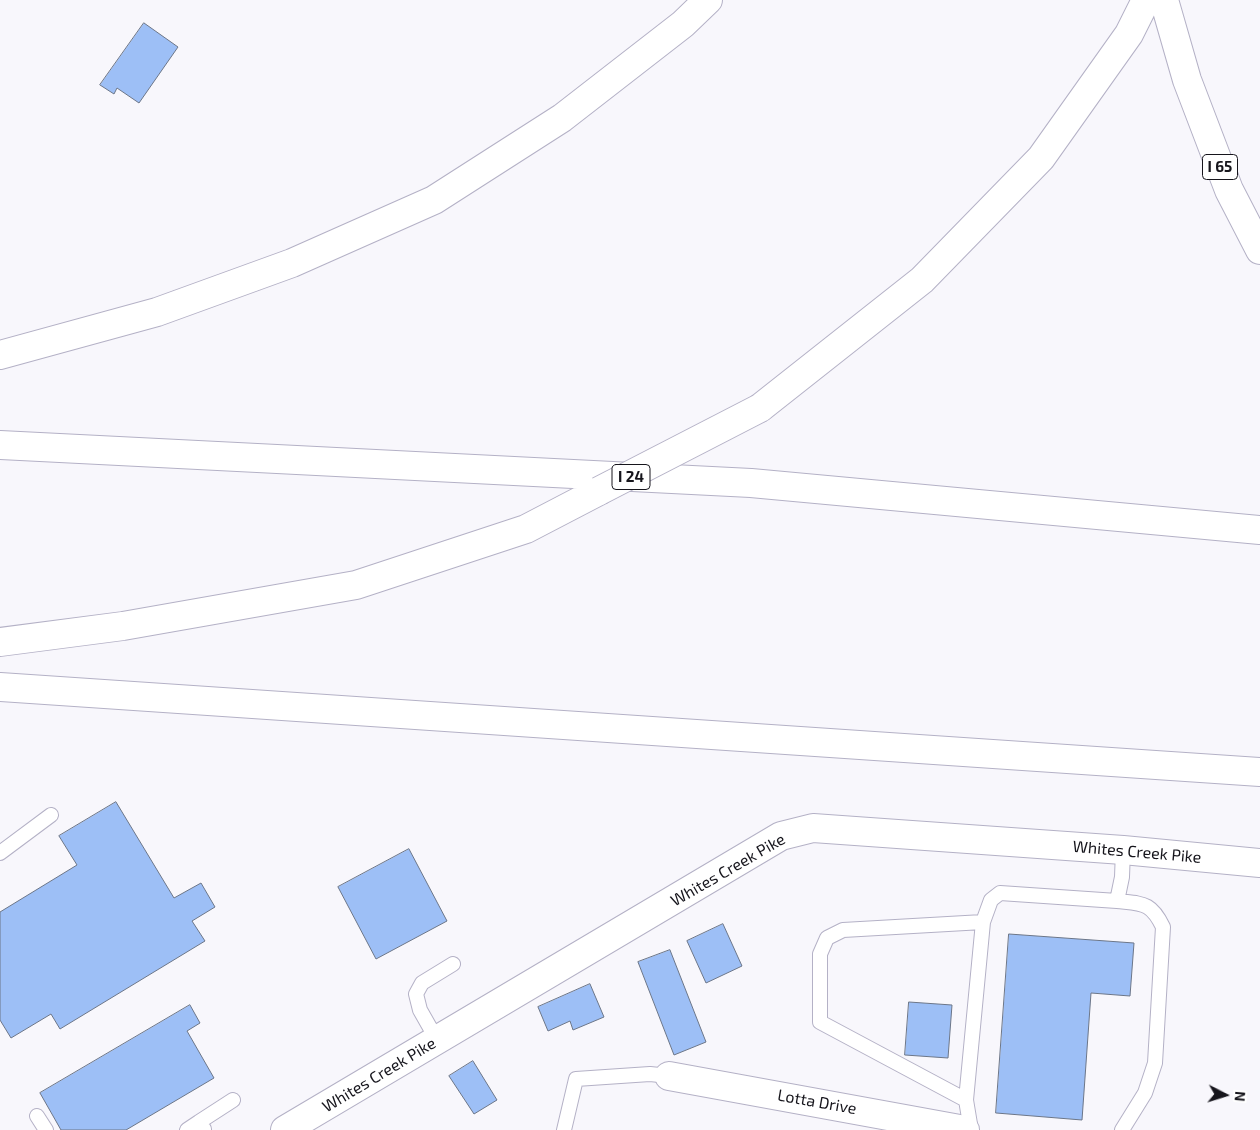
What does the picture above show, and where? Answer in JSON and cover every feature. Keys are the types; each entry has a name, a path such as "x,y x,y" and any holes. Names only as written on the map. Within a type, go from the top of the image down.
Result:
{"main road":[{"path":"0,355 157,312 292,264 434,200 562,118 683,24 708,0"},
{"path":"0,642 123,626 356,585 526,529 760,408 922,280 1041,158 1129,34 1146,0"},
{"name":"I 65","path":"1164,0 1187,80 1228,190 1260,250"},
{"name":"I 24","path":"0,445 751,483 1260,530"},
{"path":"0,687 1260,772"},
{"name":"Whites Creek Pike","path":"285,1130 781,836 813,828 1123,850 1260,863"},
{"name":"Lotta Drive","path":"669,1076 965,1130"}],"lane":[{"path":"0,853 51,815"},
{"path":"1118,901 1122,877 1123,850"},
{"path":"971,1130 966,1100 983,922 991,900 1000,893 1118,901 1148,905 1156,914 1162,927 1155,1063 1145,1093 1122,1130"},
{"path":"966,1100 820,1022 820,954 827,938 843,930 983,922"},
{"path":"437,1040 420,1010 416,994 422,983 453,964"},
{"path":"564,1130 576,1079 650,1074 669,1076"},
{"path":"187,1130 202,1126 233,1100"},
{"path":"37,1116 46,1130"}],"building":[{"path":"144,23 178,47 139,103 117,88 114,94 100,85"},
{"path":"116,802 174,898 201,883 215,907 192,921 205,941 60,1029 51,1014 11,1038 0,1020 0,912 77,865 59,836"},
{"path":"409,849 447,921 376,959 338,887"},
{"path":"723,924 742,966 706,983 687,941"},
{"path":"1009,934 1134,943 1130,996 1091,993 1082,1120 996,1113"},
{"path":"670,950 706,1042 674,1055 638,962"},
{"path":"590,984 604,1017 573,1030 570,1021 548,1031 538,1007"},
{"path":"909,1002 952,1005 948,1058 905,1055"},
{"path":"190,1005 200,1023 187,1031 214,1078 126,1130 61,1130 40,1093"},
{"path":"473,1061 497,1100 474,1114 449,1076"}]}
